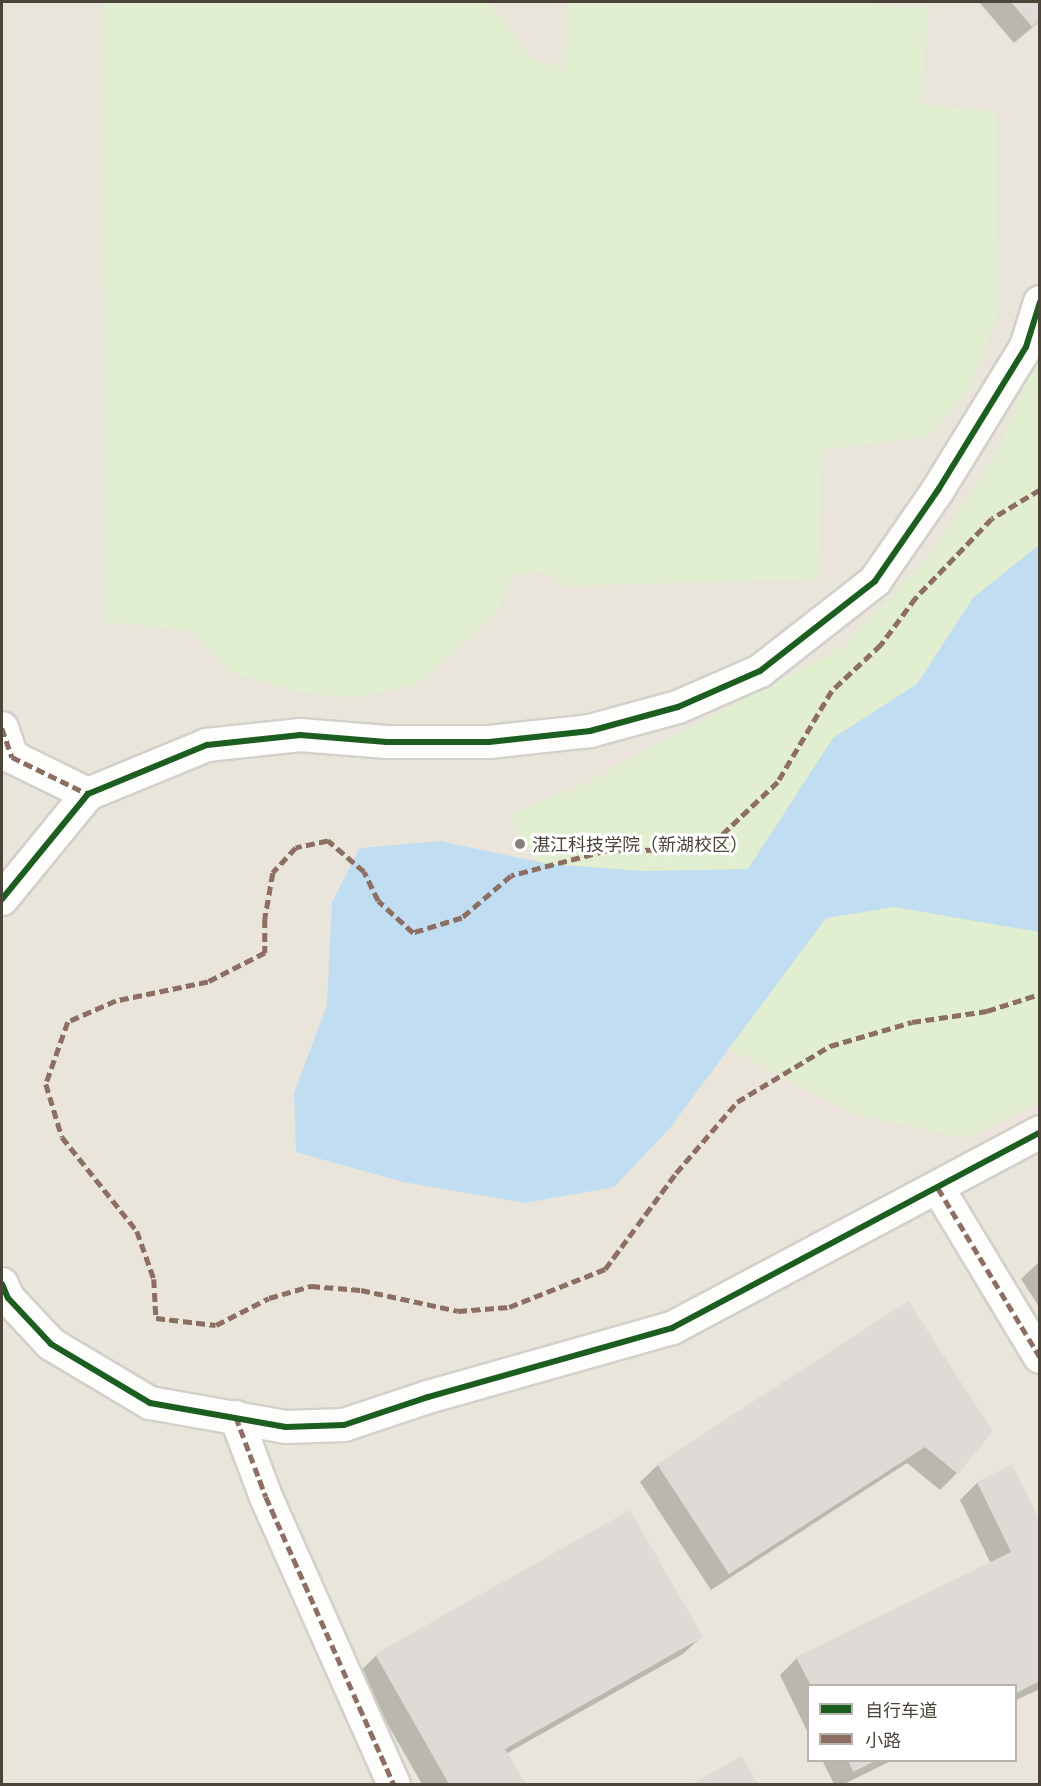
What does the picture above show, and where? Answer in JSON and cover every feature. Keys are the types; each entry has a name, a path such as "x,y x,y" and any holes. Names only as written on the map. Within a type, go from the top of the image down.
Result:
{"street":[{"path":"2,899 88,794 207,745 300,735 387,742 489,742 590,731 678,707 760,671 875,581 938,490 1026,347 1040,302"},
{"path":"2,728 12,757 88,794"},
{"path":"2,1284 8,1298 51,1344 150,1403 286,1427 344,1425 428,1397 672,1328 1040,1132"},
{"path":"938,1188 1040,1357"},
{"path":"236,1417 266,1497 394,1785"}],"shaded area":[{"name":"湛江科技学院（新湖校区）","path":"2,2 1039,2 1039,1784 2,1784"}],"green space":[{"path":"104,2 488,2 531,58 565,69 569,2 868,2 869,6 929,7 920,104 996,112 998,313 971,386 929,436 822,450 818,579 567,586 544,572 512,575 498,611 417,684 352,698 296,691 232,673 193,631 106,622"},
{"path":"1039,348 1039,1102 965,1138 859,1115 612,990 509,815 580,786 844,646 931,554 999,450"}],"water":[{"path":"1039,545 1039,932 894,907 826,918 670,1128 614,1187 525,1203 403,1182 296,1152 294,1093 327,1005 332,902 360,848 440,841 548,864 644,871 748,869 833,738 917,684 973,598"}],"building":[{"path":"1011,2 1040,2 1040,20 1032,27"},
{"path":"908,1301 993,1431 958,1474 925,1447 729,1574 657,1464"},
{"path":"1012,1464 1040,1521 1040,1681 1017,1692 1017,1684 810,1684 796,1657 1011,1552 977,1482"},
{"path":"630,1510 703,1637 505,1749 526,1784 449,1784 375,1654"},
{"path":"742,1756 758,1784 692,1784"},
{"path":"849,1762 873,1762 853,1772"}],"marked path":[{"path":"1040,490 992,519 916,598 881,645 832,691 778,782 719,838 668,850 606,851 511,876 462,918 413,933 378,901 364,872 328,841 296,848 273,873 265,919 265,953 208,982 116,1001 68,1022 46,1084 62,1137 137,1231 154,1279 156,1318 216,1325 269,1298 311,1286 361,1290 458,1311 509,1307 605,1269 676,1173 737,1102 830,1046 912,1022 987,1011 1040,994"},
{"path":"2,728 12,757 88,794"},
{"path":"938,1188 1040,1357"},
{"path":"236,1417 266,1497 394,1784"}],"cycle path":[{"path":"2,899 88,794 207,745 300,735 387,742 489,742 590,731 678,707 760,671 875,581 938,490 1026,347 1040,302"},
{"path":"2,1284 8,1298 51,1344 150,1403 286,1427 344,1425 428,1397 672,1328 1040,1132"}],"place":[{"name":"湛江科技学院（新湖校区）","path":"520,844"}]}
